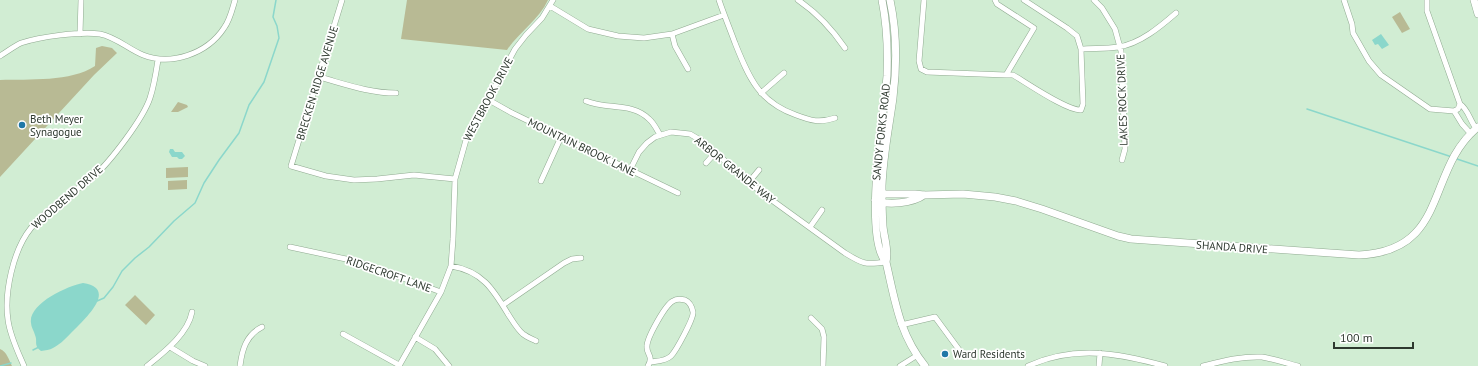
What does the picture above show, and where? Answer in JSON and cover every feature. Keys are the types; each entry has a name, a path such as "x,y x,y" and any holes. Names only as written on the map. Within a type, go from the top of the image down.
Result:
{"street":[{"path":"80,0 80,34"},
{"path":"0,56 20,44 40,39 80,34 98,34 119,41 139,53 158,60 186,57 202,49 214,40 224,29 230,18 235,0"},
{"name":"BRECKEN RIDGE AVENUE","path":"342,0 291,166 326,176 354,180 414,175 455,178"},
{"name":"WESTBROOK DRIVE","path":"399,365 441,292 451,266 455,178 466,140 515,49 542,18 553,0"},
{"path":"719,0 746,71 761,93 783,110 807,119 823,122 835,118"},
{"path":"798,0 809,7 823,20 845,48"},
{"name":"SANDY FORKS ROAD","path":"882,0 887,29 888,54 876,176 879,202 879,244 882,258 886,262 901,325 910,346 925,366"},
{"name":"SANDY FORKS ROAD","path":"882,194 883,162 895,70 895,32 890,0"},
{"path":"924,0 919,61 921,69 927,72 1013,74 1060,103 1077,111 1081,110 1083,104 1081,49 1077,36 1024,0"},
{"path":"995,0 997,4 1034,28 1006,75"},
{"name":"LAKES ROCK DRIVE","path":"1094,0 1102,8 1115,29 1120,47 1125,149 1122,160"},
{"path":"1344,0 1352,24 1353,33 1369,61 1381,75 1430,109 1454,111 1458,109 1460,104"},
{"path":"1427,0 1427,11 1460,104 1463,106 1471,122 1477,128"},
{"path":"1474,0 1478,14"},
{"path":"550,6 588,29 618,36 644,38 672,34 724,16"},
{"path":"1081,49 1120,47 1142,39 1163,25 1176,13"},
{"path":"672,34 675,46 688,69"},
{"name":"WOODBEND DRIVE","path":"24,366 8,321 9,286 15,257 22,241 31,228 47,212 94,176 113,156 137,123 149,100 158,60"},
{"path":"761,93 784,73"},
{"path":"319,77 363,90 396,93"},
{"name":"MOUNTAIN BROOK LANE","path":"487,99 512,113 678,193"},
{"path":"586,101 603,106 628,107 640,112 650,120 660,135 647,143 630,170"},
{"path":"1454,111 1462,124 1471,134"},
{"name":"SHANDA DRIVE","path":"882,194 963,194 1007,199 1042,209 1118,236 1132,239 1354,255 1376,254 1390,251 1401,245 1410,239 1419,229 1428,214 1453,159 1462,145 1477,128"},
{"name":"ARBOR GRANDE WAY","path":"660,135 671,132 690,134 702,141 762,193 858,261 868,264 886,262"},
{"path":"541,181 561,137"},
{"path":"706,163 715,153"},
{"path":"749,182 760,170"},
{"path":"879,202 882,194"},
{"name":"SHANDA DRIVE","path":"879,202 918,200 924,195"},
{"path":"810,227 822,210"},
{"name":"RIDGECROFT LANE","path":"290,247 346,259 441,292"},
{"path":"503,305 564,263 572,259 581,258"},
{"path":"451,266 461,268 485,280 493,289 523,334 536,341"},
{"path":"680,299 686,301 692,307 694,316 672,355 665,360 650,364 651,357 646,348 648,338 672,301 680,299"},
{"path":"146,366 170,347 192,317 192,312"},
{"path":"901,325 935,317 960,351"},
{"path":"811,318 822,329 824,337 823,366"},
{"path":"240,366 247,340 251,334 262,327"},
{"path":"343,334 399,365"},
{"path":"415,337 435,349 449,366"},
{"path":"170,347 193,361 205,366"},
{"path":"1099,366 1100,353"},
{"path":"1028,366 1051,358 1100,353 1119,355 1166,366"},
{"path":"900,366 916,356"},
{"path":"1203,366 1238,358 1250,357 1274,359 1298,366"}],"green space":[{"path":"407,0 548,0 539,14 507,50 401,39"},
{"path":"1400,12 1410,29 1402,33 1392,17"},
{"name":"Beth Meyer Synagogue","path":"102,46 112,48 117,53 94,75 0,177 0,80 49,79 74,75 95,66 96,48"},
{"path":"178,102 187,105 188,107 178,112 171,112"},
{"path":"188,167 188,177 166,178 166,168"},
{"path":"187,180 187,189 168,190 168,181"},
{"path":"135,295 155,315 146,325 125,305"},
{"path":"0,349 6,354 12,366 0,366"}],"water":[{"path":"1381,34 1389,45 1382,49 1378,44 1375,45 1372,40"},
{"path":"170,149 173,149 175,152 182,152 185,156 182,159 172,157 169,152"},
{"path":"83,283 93,286 98,291 99,297 96,304 62,342 52,349 41,351 36,345 36,337 31,324 32,316 36,309 50,297 59,292"}],"waterway":[{"path":"97,301 104,298 113,287 122,271 195,203 204,183 239,133 249,105 264,82 279,38 277,26 273,17 276,0"},
{"path":"1307,109 1452,157"},
{"path":"1457,159 1478,166"},
{"path":"33,350 39,347"},
{"path":"0,366 11,363"}],"place":[{"name":"Beth Meyer Synagogue","path":"22,125"},
{"name":"Ward Residents","path":"945,354"}]}
